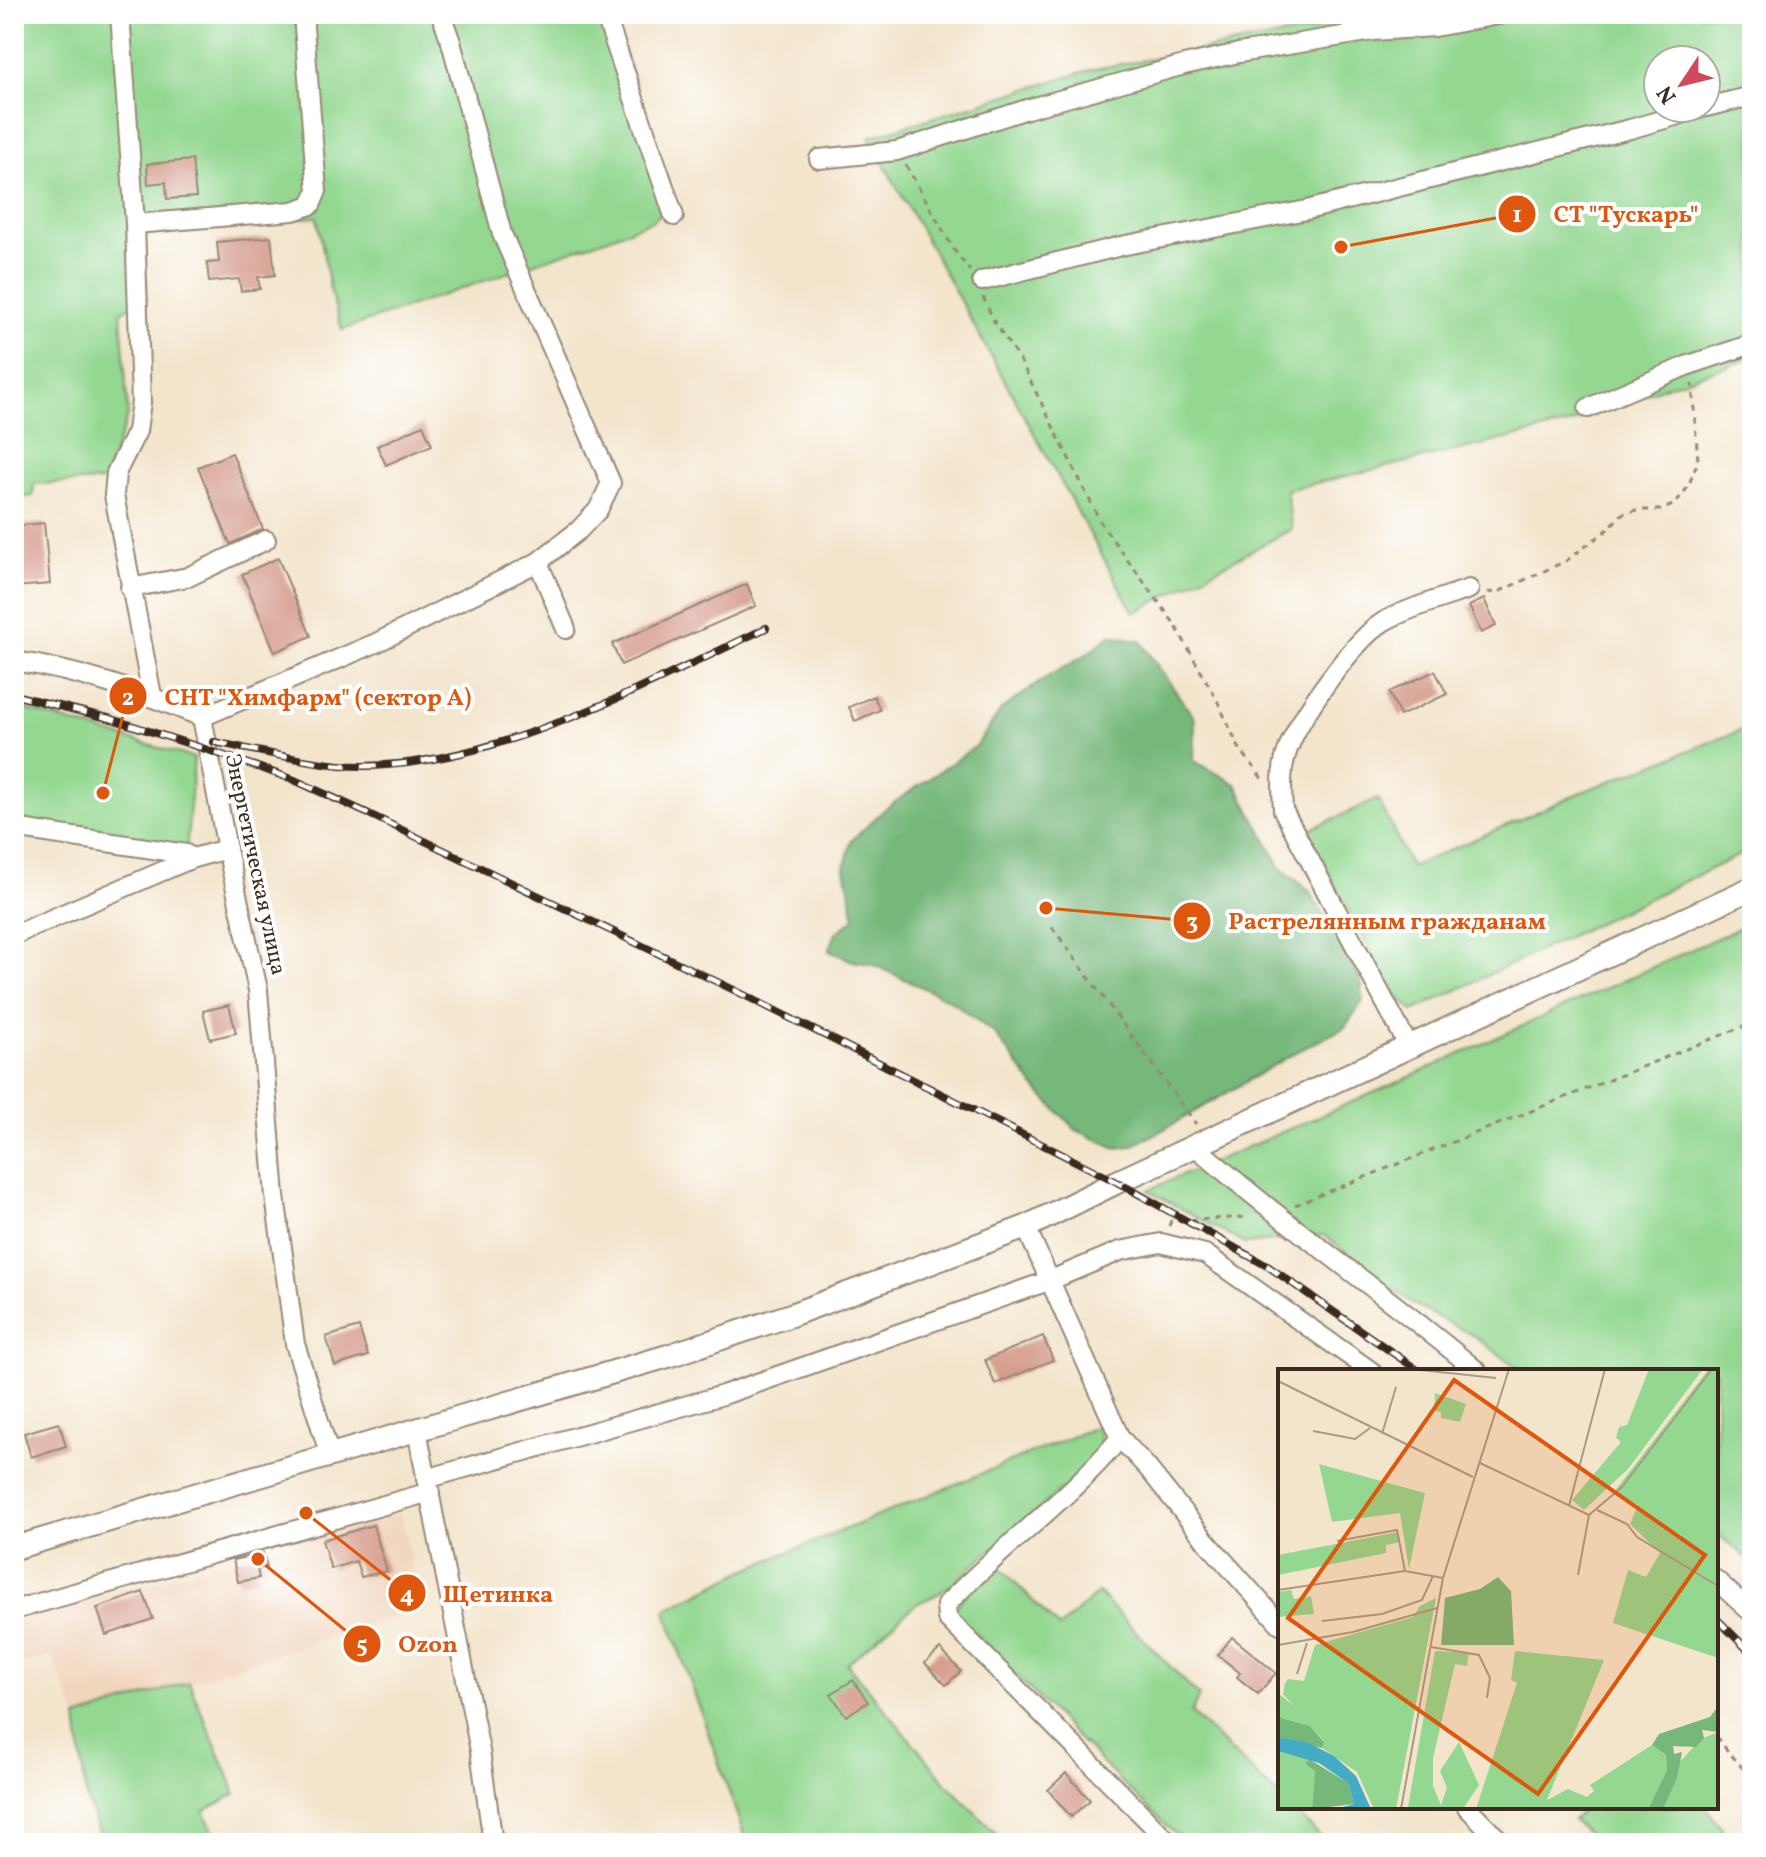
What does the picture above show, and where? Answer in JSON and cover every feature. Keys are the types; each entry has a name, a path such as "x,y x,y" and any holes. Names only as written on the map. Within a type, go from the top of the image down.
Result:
{"main road":[{"path":"14,1548 668,1356 806,1309 1026,1227 1752,888"}],"street":[{"path":"120,14 135,224 141,402 137,431 116,473 114,495 152,696"},
{"path":"135,224 293,211 311,205 317,191 303,14"},
{"path":"14,661 59,667 152,696 202,717 376,643 538,562 579,530 598,510 611,483 502,234 441,14"},
{"path":"605,14 674,216"},
{"path":"819,159 897,151 1027,109 1184,65 1373,31 1435,27 1503,14"},
{"path":"1722,104 1752,96"},
{"path":"982,281 1135,243 1320,207 1648,124"},
{"path":"1588,408 1700,361 1752,344"},
{"path":"130,588 188,577 266,540"},
{"path":"538,562 566,629"},
{"path":"1409,1047 1283,810 1281,777 1288,748 1296,734 1335,671 1358,644 1383,621 1469,589"},
{"name":"Энергетическая улица","path":"202,717 258,990 275,1196 295,1344 330,1456"},
{"path":"14,828 186,854 193,858"},
{"path":"14,935 193,858 227,849"},
{"path":"1201,1143 1275,1214 1416,1319 1475,1369"},
{"path":"1026,1227 1120,1438 1278,1622"},
{"path":"14,1610 723,1395 1051,1280 1120,1251 1161,1243 1205,1254 1368,1369"},
{"path":"417,1430 480,1751 493,1843"},
{"path":"1120,1438 1090,1474 946,1605 947,1618 1170,1843"},
{"path":"1718,1582 1752,1613"},
{"path":"1469,1809 1502,1843"}],"path":[{"path":"897,151 961,259 982,281 982,296 995,323 1022,364 1102,525 1174,623 1217,700 1238,746 1263,781"},
{"path":"1469,589 1496,593 1566,561 1606,531 1622,514 1636,510 1661,510 1675,504 1688,487 1698,461 1692,379 1700,361"},
{"path":"1052,927 1201,1143"},
{"path":"1161,1243 1171,1221 1275,1214 1752,1023"},
{"path":"1718,1739 1752,1779"}],"shaded area":[{"path":"401,1514 418,1592 407,1612 77,1718 52,1656 14,1668 14,1620"}],"green space":[{"path":"14,14 611,14 674,202 654,220 611,237 342,330 330,289 317,217 143,229 146,299 121,311 128,415 104,481 34,484 33,496 14,499"},
{"path":"1407,14 1752,14 1752,358 1669,385 1566,425 1286,490 1292,529 1134,613 869,137 1093,69"},
{"path":"1111,635 1140,641 1195,719 1194,761 1236,784 1281,868 1310,892 1361,981 1363,1001 1344,1028 1300,1050 1161,1131 1131,1146 1116,1148 1076,1130 1036,1089 994,1033 950,1000 874,965 853,961 829,951 836,933 855,918 845,868 851,841 885,809 976,746 1002,709"},
{"path":"14,706 194,758 186,854 14,828"},
{"path":"1752,726 1752,849 1413,1011 1392,991 1306,831 1378,799 1411,867 1587,790"},
{"path":"1752,922 1752,1562 1718,1535 1718,1369 1519,1369 1474,1336 1413,1304 1324,1235 1245,1244 1148,1190 1401,1081"},
{"path":"1098,1426 1101,1445 1082,1472 942,1592 916,1604 847,1664 948,1785 1005,1843 747,1843 665,1610 743,1571"},
{"path":"995,1562 1059,1628 1098,1593 1199,1696 1191,1713 1278,1796 1278,1809 1292,1809 1327,1843 1185,1843 952,1610"},
{"path":"189,1682 236,1794 204,1811 218,1843 103,1843 86,1797 77,1718"},
{"path":"1583,1809 1707,1809 1733,1843 1597,1843 1573,1820"}],"building":[{"path":"192,160 196,197 167,199 166,182 148,184 147,164"},
{"path":"271,237 275,275 258,277 260,289 241,291 239,279 209,282 207,263 219,262 217,242"},
{"path":"423,425 432,445 386,465 377,446"},
{"path":"232,453 263,529 230,544 198,467"},
{"path":"44,523 50,584 14,587 14,526"},
{"path":"278,558 311,636 275,652 242,574"},
{"path":"747,584 756,606 621,665 612,644"},
{"path":"1484,599 1496,626 1481,633 1469,606"},
{"path":"1435,671 1447,694 1400,716 1389,692"},
{"path":"874,696 880,710 855,721 849,707"},
{"path":"229,1005 236,1033 210,1039 203,1011"},
{"path":"359,1327 368,1356 335,1366 326,1337"},
{"path":"1043,1336 1053,1360 995,1384 985,1360"},
{"path":"59,1423 66,1446 31,1457 24,1433"},
{"path":"373,1525 387,1571 361,1577 356,1561 331,1569 322,1540"},
{"path":"263,1553 267,1567 257,1569 259,1578 238,1582 233,1560"},
{"path":"143,1592 153,1619 106,1635 97,1608"},
{"path":"1232,1637 1276,1673 1258,1694 1237,1677 1240,1673 1218,1655"},
{"path":"940,1649 961,1671 946,1685 925,1663"},
{"path":"853,1680 868,1702 846,1716 831,1694"},
{"path":"1066,1773 1090,1800 1071,1817 1048,1790"}],"railway":[{"path":"214,742 340,765 392,765 447,756 503,742 614,700 766,628"},
{"path":"14,695 112,719 208,750 292,779 369,814 734,990 1117,1182 1269,1267 1416,1369"},
{"path":"1718,1620 1752,1654"}],"place":[{"name":"СТ \"Тускарь\"","path":"1341,247"},
{"name":"СНТ \"Химфарм\" (сектор А)","path":"103,793"},
{"name":"Растрелянным гражданам","path":"1046,908"},
{"name":"Щетинка","path":"306,1513"},
{"name":"Ozon","path":"258,1559"}]}
